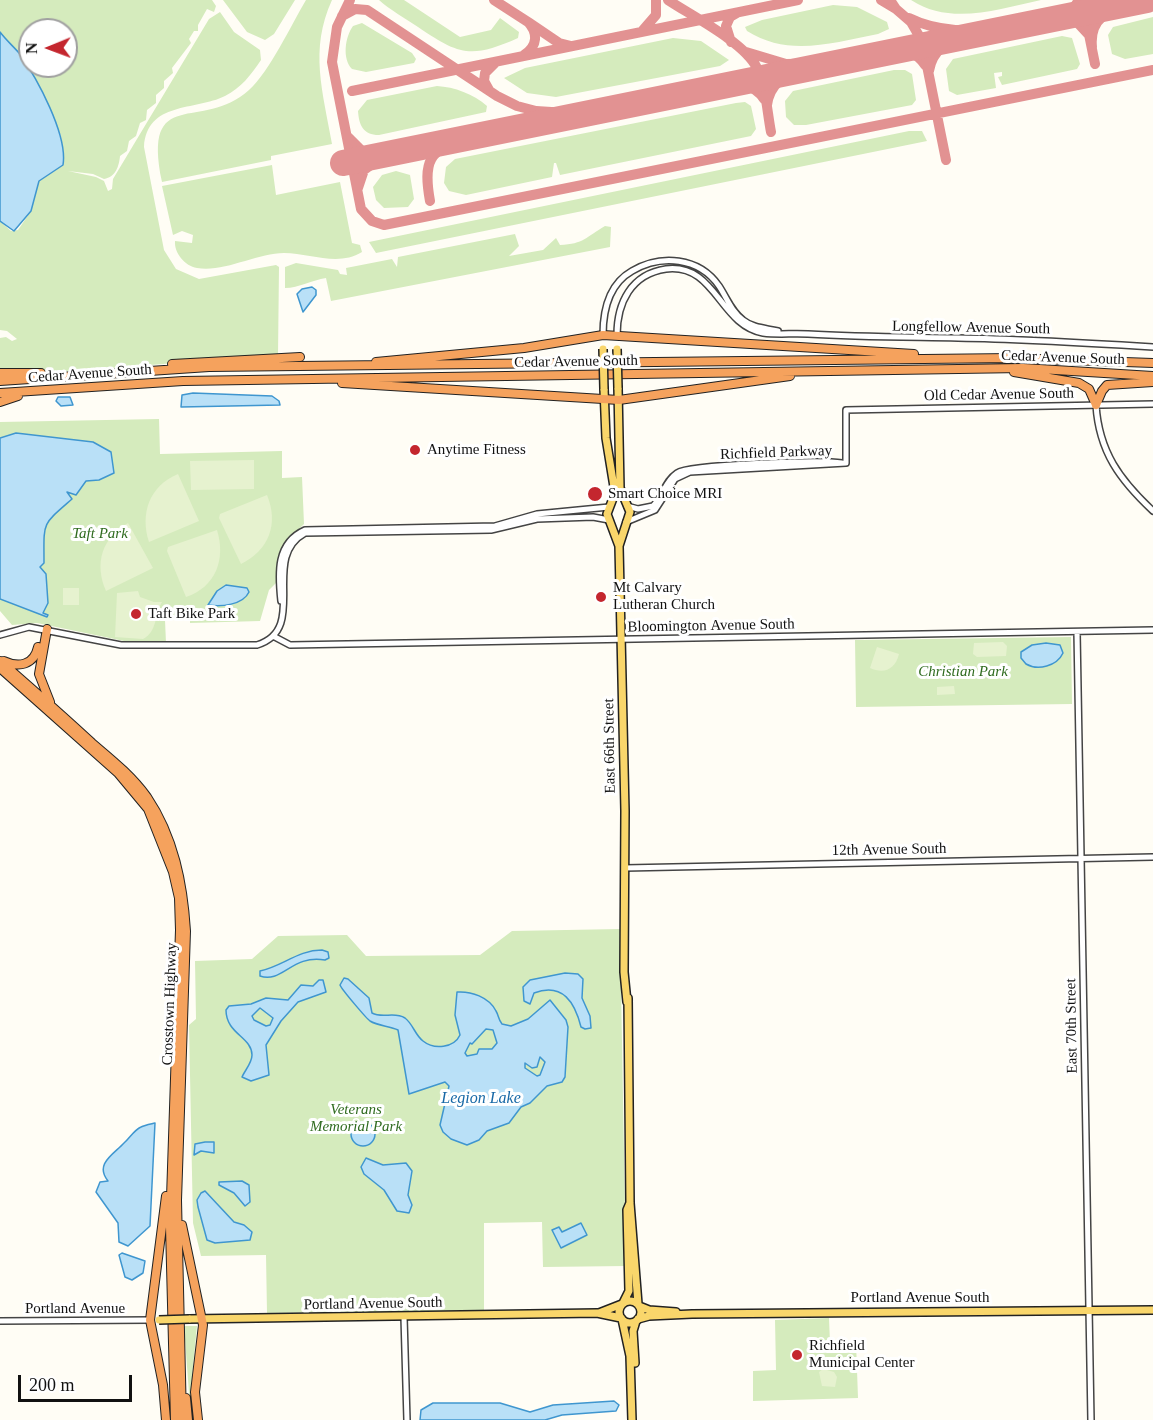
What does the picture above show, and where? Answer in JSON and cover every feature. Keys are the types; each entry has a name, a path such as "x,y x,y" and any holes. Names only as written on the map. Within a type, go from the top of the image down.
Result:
{"highway":[{"path":"285,367 524,348 603,334 940,355 954,358"},
{"path":"118,372 220,359 300,357"},
{"name":"Cedar Avenue South","path":"0,381 209,367 954,358 1153,363"},
{"path":"994,369 1079,383 1089,389 1096,405"},
{"name":"Cedar Avenue South","path":"0,393 183,381 858,371 994,369 1153,376"},
{"path":"284,380 619,400 780,378 858,371"},
{"path":"0,373 91,374"},
{"path":"1096,405 1102,391 1107,386 1153,382"},
{"path":"0,402 42,391"},
{"path":"0,660 20,665 32,660 45,628"},
{"path":"45,628 40,680 48,699 59,712"},
{"name":"Crosstown Highway","path":"0,660 125,771 140,789 162,824 175,859 184,895 186,931 177,1200 182,1420"},
{"name":"Crosstown Highway","path":"0,668 118,773 148,809 163,841 179,898 180,930 171,1159 175,1420"},
{"path":"166,1420 163,1385 150,1320 171,1159"},
{"path":"177,1200 201,1319 195,1392 198,1420"},
{"path":"181,1363 188,1420"}],"main road":[{"path":"603,334 606,438 615,493 607,514 610,521 617,525 625,523 630,516 620,488 617,335"},
{"path":"610,506 618,502 626,505"},
{"name":"East 66th Street","path":"610,521 619,546"},
{"name":"East 66th Street","path":"625,523 619,546 630,1203 639,1305"},
{"name":"East 66th Street","path":"623,1304 629,1291 627,1210 630,1203"},
{"path":"632,1301 639,1305 641,1313 633,1331 634,1420 630,1356 619,1311 623,1304 632,1301"},
{"name":"Portland Avenue South","path":"597,1313 623,1304"},
{"name":"Portland Avenue South","path":"639,1305 649,1310 688,1314"},
{"name":"Portland Avenue South","path":"637,1320 688,1314 1153,1310"},
{"name":"Portland Avenue South","path":"150,1320 235,1321 597,1313 622,1318"},
{"path":"622,1318 627,1322 637,1320"}],"street":[{"name":"Longfellow Avenue South","path":"603,334 604,311 610,295 629,273 644,264 660,260 693,265 710,276 736,315 746,323 788,333"},
{"name":"Longfellow Avenue South","path":"617,335 620,306 631,287 648,275 672,269 690,272 704,280 726,309 744,326 760,332 849,338 959,338 1153,347"},
{"name":"Old Cedar Avenue South","path":"846,463 846,410 1153,404"},
{"path":"1096,405 1106,454 1124,483 1153,511"},
{"name":"Richfield Parkway","path":"626,505 638,509 653,506 669,480 688,468 768,463 846,463"},
{"name":"Richfield Parkway","path":"625,523 655,510 675,479 690,472 837,466 846,463"},
{"path":"560,519 565,514 610,506"},
{"path":"283,615 280,557 287,543 305,530 491,526 537,514 582,511"},
{"path":"0,634 23,627 45,628 121,645 252,645 274,634 283,615 284,558 293,542 305,533 491,530 531,520 598,517 610,521"},
{"name":"Bloomington Avenue South","path":"274,634 290,645 1153,630"},
{"name":"East 70th Street","path":"1077,632 1091,1420"},
{"name":"12th Avenue South","path":"625,868 1153,857"},
{"path":"404,1317 406,1420"},
{"name":"Portland Avenue","path":"0,1321 150,1320"}],"green space":[{"path":"0,0 212,0 216,6 214,12 207,9 198,25 198,31 194,31 189,39 191,43 172,68 173,73 164,81 164,88 156,95 156,103 147,110 146,120 140,123 136,136 129,141 127,151 120,156 114,173 104,179 93,174 68,171 104,181 108,191 112,189 113,179 209,19 220,12 234,32 260,50 261,60 241,85 213,101 174,110 163,115 147,132 144,147 164,250 176,269 199,279 276,265 279,267 278,355 74,371 0,371 0,338 6,337 12,341 17,339 7,331 0,330 0,221 11,231 18,230 31,211 39,181 63,165 61,136 48,105 33,78 78,78 78,18 18,18 18,54 0,32"},
{"path":"223,0 295,0 274,34 265,40 247,32"},
{"path":"306,0 332,0 321,36 320,71 332,144 271,156 271,160 162,182 158,152 161,132 168,121 180,115 213,109 231,102 249,90 272,60"},
{"path":"379,0 404,0 460,37 491,30 500,18 519,32 518,38 502,45 477,51 455,48 432,36"},
{"path":"911,0 1041,0 992,11 958,14 926,8"},
{"path":"833,5 857,7 887,22 889,29 878,34 844,41 794,46 763,39 747,31 745,27 762,20"},
{"path":"1153,17 1153,54 1125,59 1112,54 1108,35 1113,27"},
{"path":"362,23 412,53 416,59 414,63 366,72 352,69 347,60 347,42 353,26"},
{"path":"1062,36 1072,38 1080,64 1077,69 1002,85 998,77 1002,76 1002,72 994,73 996,88 957,95 949,91 946,69 953,59"},
{"path":"673,38 701,41 729,60 720,66 556,97 527,93 504,78 525,68"},
{"path":"894,70 905,70 912,74 916,100 912,105 806,125 794,125 786,117 785,101 793,91"},
{"path":"437,86 470,95 487,106 486,112 379,135 366,131 359,121 358,111 367,100"},
{"path":"745,102 751,106 756,129 751,136 560,175 554,163 552,177 466,195 449,191 444,183 446,167 455,159"},
{"path":"909,131 922,131 927,141 376,253 369,242"},
{"path":"272,165 276,195 340,182 352,243 360,245 362,252 334,259 284,253 274,254 207,269 193,267 185,262 176,250 175,241 192,243 193,235 182,231 173,235 162,186"},
{"path":"396,171 410,175 414,199 408,207 384,208 376,200 373,187 382,175"},
{"path":"605,226 611,227 610,247 331,301 326,278 285,288 285,267 296,263 338,270 340,274 347,275 346,268 392,259 397,267 398,257 515,234 519,246 509,256 543,250 556,238 560,245 574,243"},
{"name":"Taft Park","path":"159,419 160,454 282,451 282,478 302,477 304,524 283,549 279,562 278,581 269,590 260,621 190,623 190,620 165,620 166,643 129,642 37,623 12,625 0,611 0,422"},
{"path":"254,460 254,489 191,490 190,461"},
{"path":"178,474 199,521 149,542 146,521 149,502 160,486"},
{"path":"267,495 272,516 269,535 259,551 241,564 219,518 220,514"},
{"path":"128,523 153,568 106,591 101,571 103,552 112,536"},
{"path":"217,530 220,551 216,571 205,586 186,597 167,551 168,547"},
{"path":"63,588 79,588 79,605 63,605"},
{"name":"Taft Bike Park","path":"138,591 140,597 162,602 151,632 143,639 115,637 117,593"},
{"name":"Christian Park","path":"1071,637 1072,704 856,707 855,640"},
{"path":"1003,642 1007,646 1006,656 977,657 973,654 974,643"},
{"path":"877,647 899,654 892,667 880,671 870,668"},
{"path":"954,686 955,694 937,695 937,687"},
{"name":"Veterans Memorial Park","path":"620,929 626,1266 543,1267 542,1222 484,1223 484,1311 267,1313 266,1255 201,1256 193,1223 189,1025 196,1019 195,961 252,959 278,936 347,935 366,956 480,955 512,931"},
{"path":"829,1318 830,1343 856,1342 858,1398 753,1401 753,1371 776,1370 775,1320"},
{"path":"184,1326 197,1326 192,1377 195,1420 191,1420"},
{"path":"823,1369 834,1372 837,1377 835,1387 822,1386 819,1372"}],"water":[{"path":"0,32 18,52 18,78 35,78 50,107 61,138 63,165 39,181 31,211 14,231 0,221"},
{"path":"312,287 316,290 316,295 303,312 297,294 302,289"},
{"path":"193,393 272,396 279,401 280,405 181,407 182,395"},
{"path":"58,397 70,397 73,405 61,406 56,401"},
{"path":"16,433 93,442 111,452 114,473 99,480 86,481 76,495 67,492 72,499 46,525 44,563 40,567 46,574 48,603 43,613 48,615 47,617 0,599 0,438"},
{"path":"226,585 247,588 249,592 237,602 219,606 208,605 217,591"},
{"path":"1046,643 1060,645 1063,653 1052,664 1036,667 1026,664 1021,658 1021,652 1032,645"},
{"path":"322,950 328,952 329,958 304,961 275,976 260,976 260,971 298,955"},
{"path":"565,973 578,974 583,979 582,998 590,1016 591,1028 581,1027 571,1003 566,997 553,990 534,993 530,1004 524,1001 523,987 530,980"},
{"name":"Legion Lake","path":"344,978 348,979 369,998 372,1013 405,1018 423,1041 433,1046 449,1045 460,1035 455,1015 457,992 474,994 489,1002 502,1024 511,1026 528,1019 550,1000 566,1020 568,1027 565,1077 562,1082 547,1086 530,1103 521,1107 509,1123 487,1131 479,1140 467,1145 451,1139 443,1132 440,1125 449,1086 445,1082 409,1094 398,1030 370,1021 340,985","holes":["486,1029 493,1030 497,1043 492,1049 479,1049 477,1054 467,1056 465,1053 470,1043 472,1044","540,1057 545,1062 540,1075 537,1076 525,1068 525,1063 532,1068 537,1067"]},
{"path":"319,980 323,980 326,992 298,1002 281,1021 266,1045 269,1075 251,1081 242,1077 251,1061 251,1049 230,1025 226,1010 229,1006 251,1004 266,998 288,1000 301,985 313,986","holes":["260,1008 273,1018 270,1025 266,1026 254,1020 252,1016"]},
{"path":"363,1122 371,1126 375,1134 371,1142 363,1146 355,1142 351,1134 355,1126"},
{"path":"155,1123 150,1226 128,1246 119,1242 118,1223 96,1192 100,1182 108,1181 103,1169 107,1160 136,1130"},
{"path":"214,1142 214,1153 201,1151 194,1155 195,1144"},
{"path":"366,1158 383,1165 406,1163 412,1171 408,1195 412,1205 409,1213 397,1211 384,1190 364,1174 361,1167"},
{"path":"242,1181 249,1185 250,1202 245,1206 234,1193 219,1185 219,1182"},
{"path":"205,1191 234,1222 244,1225 252,1232 250,1240 215,1243 207,1240 197,1200"},
{"path":"581,1223 587,1235 561,1248 552,1230 559,1227 562,1232"},
{"path":"122,1253 145,1261 143,1273 132,1280 125,1277 119,1255"},
{"path":"614,1401 619,1405 616,1411 562,1415 545,1420 420,1420 421,1410 433,1403 500,1403 530,1412 553,1405"}],"taxiway":[{"path":"350,0 337,27 332,62 361,209 372,221 384,225 1153,70"},
{"path":"494,0 528,22"},
{"path":"643,30 656,15 656,0"},
{"path":"668,0 729,39 750,58 757,68 762,83 771,132"},
{"path":"352,91 798,0"},
{"path":"881,0 896,9 890,0"},
{"path":"1079,0 1071,12 1054,19 1077,22 1090,36"},
{"path":"1082,0 1095,64"},
{"path":"1091,0 1109,6 1133,3 1109,12 1097,22 1092,37 1092,47"},
{"path":"342,16 355,9 367,10 497,96 517,106 536,111 567,113 620,107"},
{"path":"896,9 911,22 922,41 946,160"},
{"path":"731,42 726,26 730,17 737,13"},
{"path":"909,18 943,29 1003,29"},
{"path":"524,55 532,48 535,39 534,31 528,22 559,43 571,46"},
{"path":"929,71 934,57 942,47 968,36"},
{"path":"746,52 786,64 840,63"},
{"path":"878,55 910,53 925,65"},
{"path":"489,90 484,81 485,73 496,62"},
{"path":"767,105 774,86 789,75 802,70"},
{"path":"717,87 737,85 749,87 764,99"},
{"path":"348,137 362,151 384,155 364,170 358,188"},
{"path":"430,201 427,176 431,159 444,147 468,138"}],"runway":[{"path":"343,163 1147,0"}],"place":[{"name":"Anytime Fitness","path":"415,450"},
{"name":"Smart Choice MRI","path":"595,494"},
{"name":"Mt Calvary Lutheran Church","path":"601,597"},
{"name":"Taft Bike Park","path":"136,614"},
{"name":"Richfield Municipal Center","path":"797,1355"}]}
